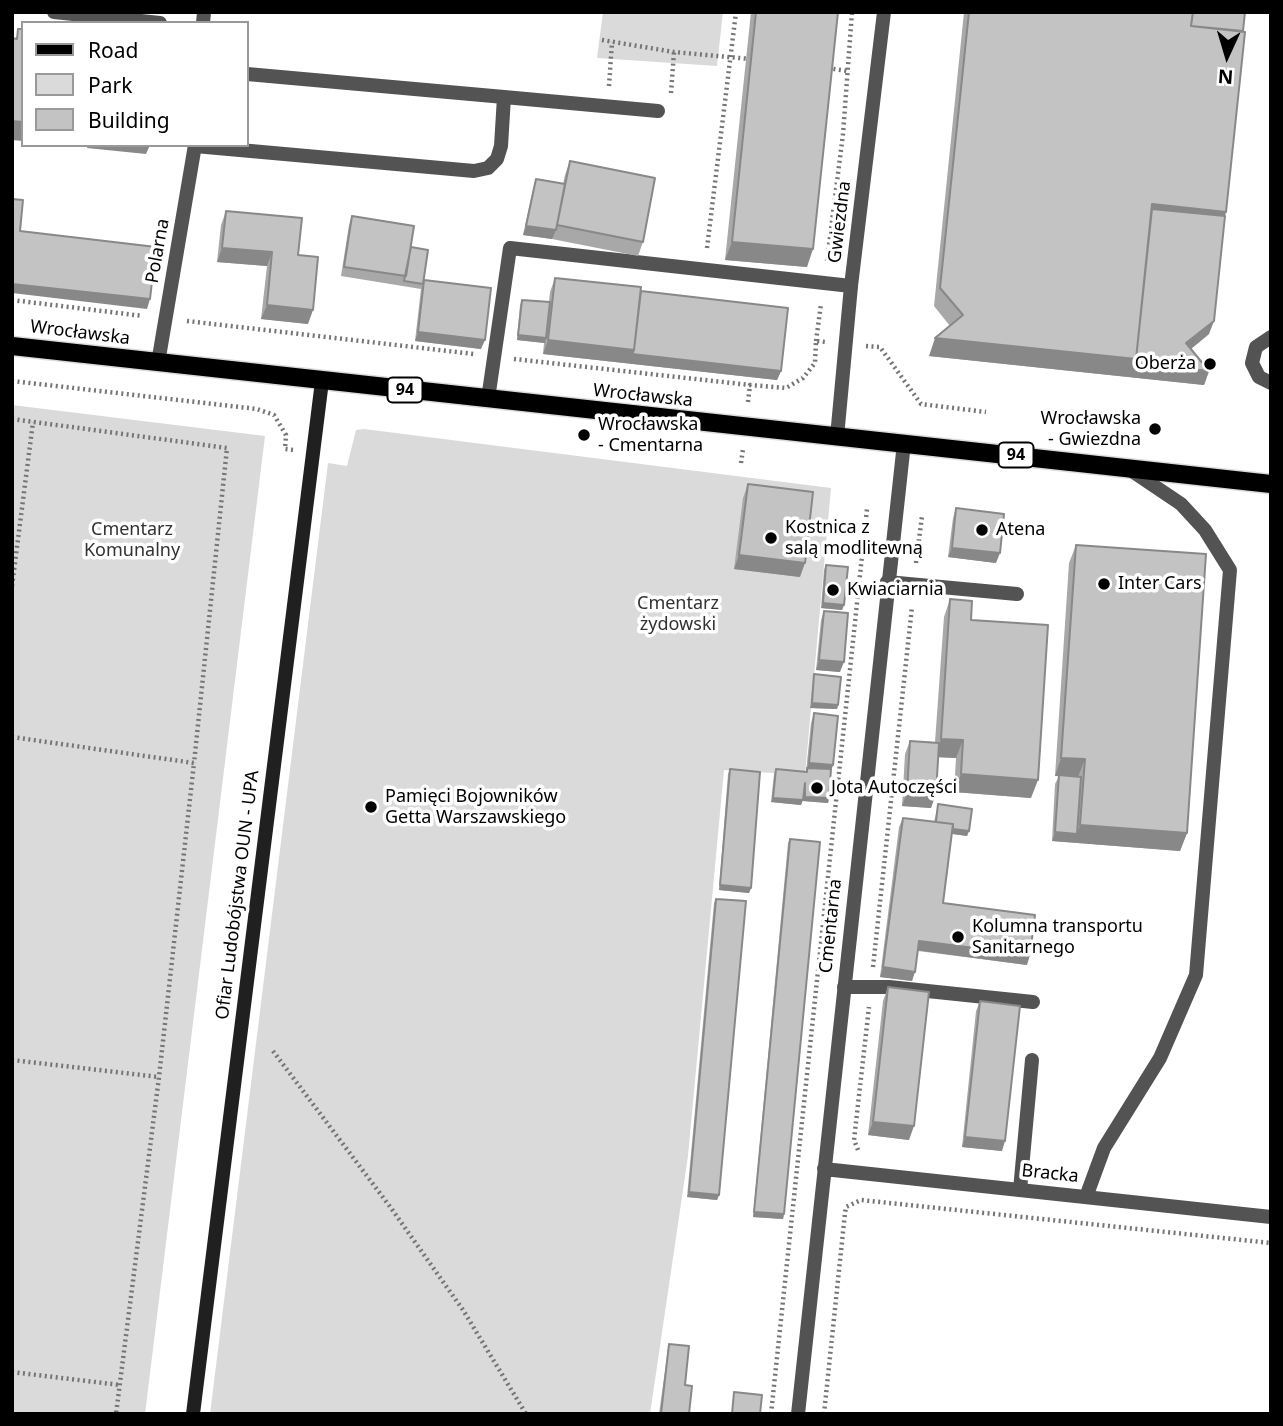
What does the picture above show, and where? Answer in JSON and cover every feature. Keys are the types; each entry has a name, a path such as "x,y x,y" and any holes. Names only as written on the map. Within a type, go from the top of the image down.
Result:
{"main road":[{"name":"Wrocławska","path":"12,346 1271,484"}],"street":[{"path":"54,12 141,21"},
{"name":"Gwiezdna","path":"837,437 851,286 884,12"},
{"path":"248,74 658,111"},
{"path":"206,147 474,171 488,168 497,159 501,146 504,97"},
{"name":"Polarna","path":"158,363 195,147"},
{"path":"488,399 510,248 851,286"},
{"path":"1271,337 1256,348 1252,363 1259,377 1271,383"},
{"name":"Ofiar Ludobójstwa OUN - UPA","path":"193,1414 322,381"},
{"name":"Cmentarna","path":"798,1414 904,443"},
{"path":"1086,1197 1104,1148 1160,1058 1196,975 1230,570 1205,530 1181,504 1127,467"},
{"path":"887,582 1017,594"},
{"path":"844,987 889,987 1033,1002"},
{"path":"1020,1190 1032,1060"},
{"name":"Bracka","path":"824,1169 1271,1217"}],"path":[{"path":"704,268 736,12"},
{"path":"816,341 848,71 852,12"},
{"path":"602,40 674,52 760,61"},
{"path":"607,106 612,41"},
{"path":"658,111 670,98 674,52"},
{"path":"814,66 848,71"},
{"path":"12,300 252,329"},
{"path":"12,382 257,409 274,415 286,435 285,449 313,453"},
{"path":"12,419 227,448 159,1077 116,1414"},
{"path":"12,586 33,422"},
{"path":"771,1414 867,509"},
{"path":"12,737 194,764"},
{"path":"273,1051 455,1299 526,1414"},
{"path":"12,1060 159,1077"},
{"path":"824,1414 846,1207 861,1200 1271,1242"},
{"path":"12,1372 120,1385"}],"green space":[{"path":"603,12 723,12 717,66 597,58"},
{"name":"Cmentarz Komunalny","path":"12,405 265,436 145,1414 12,1414"},
{"name":"Cmentarz żydowski","path":"356,430 831,488 805,775 724,770 688,1156 650,1414 210,1414 328,463 347,466"}],"building":[{"path":"756,12 838,12 813,249 732,242"},
{"path":"969,12 1193,12 1191,26 1245,32 1226,212 1152,204 1136,359 935,338 963,315 940,288"},
{"path":"1193,12 1245,12 1243,31 1191,26"},
{"path":"18,29 21,29 21,122 12,121 12,38 17,39"},
{"path":"570,161 655,178 643,242 557,225"},
{"path":"536,179 565,184 556,230 526,226"},
{"path":"12,199 23,200 20,231 156,247 150,299 12,284"},
{"path":"1152,209 1225,216 1214,321 1186,343 1209,371 1135,363"},
{"path":"226,211 302,218 298,255 318,257 313,310 267,305 272,252 222,248"},
{"path":"352,216 414,226 406,276 344,267"},
{"path":"411,247 428,250 423,284 404,281"},
{"path":"555,278 641,287 634,350 548,340"},
{"path":"424,280 491,288 485,340 418,332"},
{"path":"641,291 788,308 781,371 632,354"},
{"path":"522,300 550,302 546,338 518,335"},
{"name":"Kostnica z salą modlitewną","path":"748,484 813,492 805,563 739,555"},
{"path":"956,508 1004,514 1000,553 952,548"},
{"path":"1076,545 1206,554 1187,833 1080,825 1085,759 1061,758"},
{"name":"Kwiaciarnia","path":"826,565 848,567 844,605 823,603"},
{"path":"950,599 972,601 971,620 1048,625 1038,780 961,774 963,740 941,739"},
{"path":"824,611 848,613 844,662 819,660"},
{"path":"814,674 841,677 838,705 812,703"},
{"path":"814,713 838,716 833,765 809,763"},
{"path":"910,741 939,743 936,794 907,792"},
{"path":"807,768 831,769 829,798 805,797 805,783 803,800 773,798 776,769 807,772"},
{"path":"730,769 760,772 751,888 720,885"},
{"path":"1059,775 1081,777 1077,834 1055,832"},
{"path":"938,804 972,809 969,831 953,829 953,824 936,822"},
{"path":"903,818 953,824 943,903 1035,915 1030,955 919,941 915,972 883,967"},
{"path":"790,839 820,842 784,1214 754,1212"},
{"path":"716,899 746,901 719,1195 689,1192"},
{"path":"888,987 929,992 914,1126 873,1122"},
{"path":"980,1001 1020,1006 1005,1141 965,1137"},
{"path":"669,1344 689,1346 685,1385 692,1386 689,1414 661,1414"},
{"path":"734,1392 762,1395 760,1414 732,1414"}],"place":[{"name":"Oberża","path":"1210,364"},
{"name":"Wrocławska - Gwiezdna","path":"1155,429"},
{"name":"Wrocławska - Cmentarna","path":"584,435"},
{"name":"Atena","path":"982,530"},
{"name":"Kostnica z salą modlitewną","path":"771,538"},
{"name":"Inter Cars","path":"1104,584"},
{"name":"Kwiaciarnia","path":"833,590"},
{"name":"Jota Autoczęści","path":"817,788"},
{"name":"Pamięci Bojowników Getta Warszawskiego","path":"371,807"},
{"name":"Kolumna transportu Sanitarnego","path":"958,937"}]}
